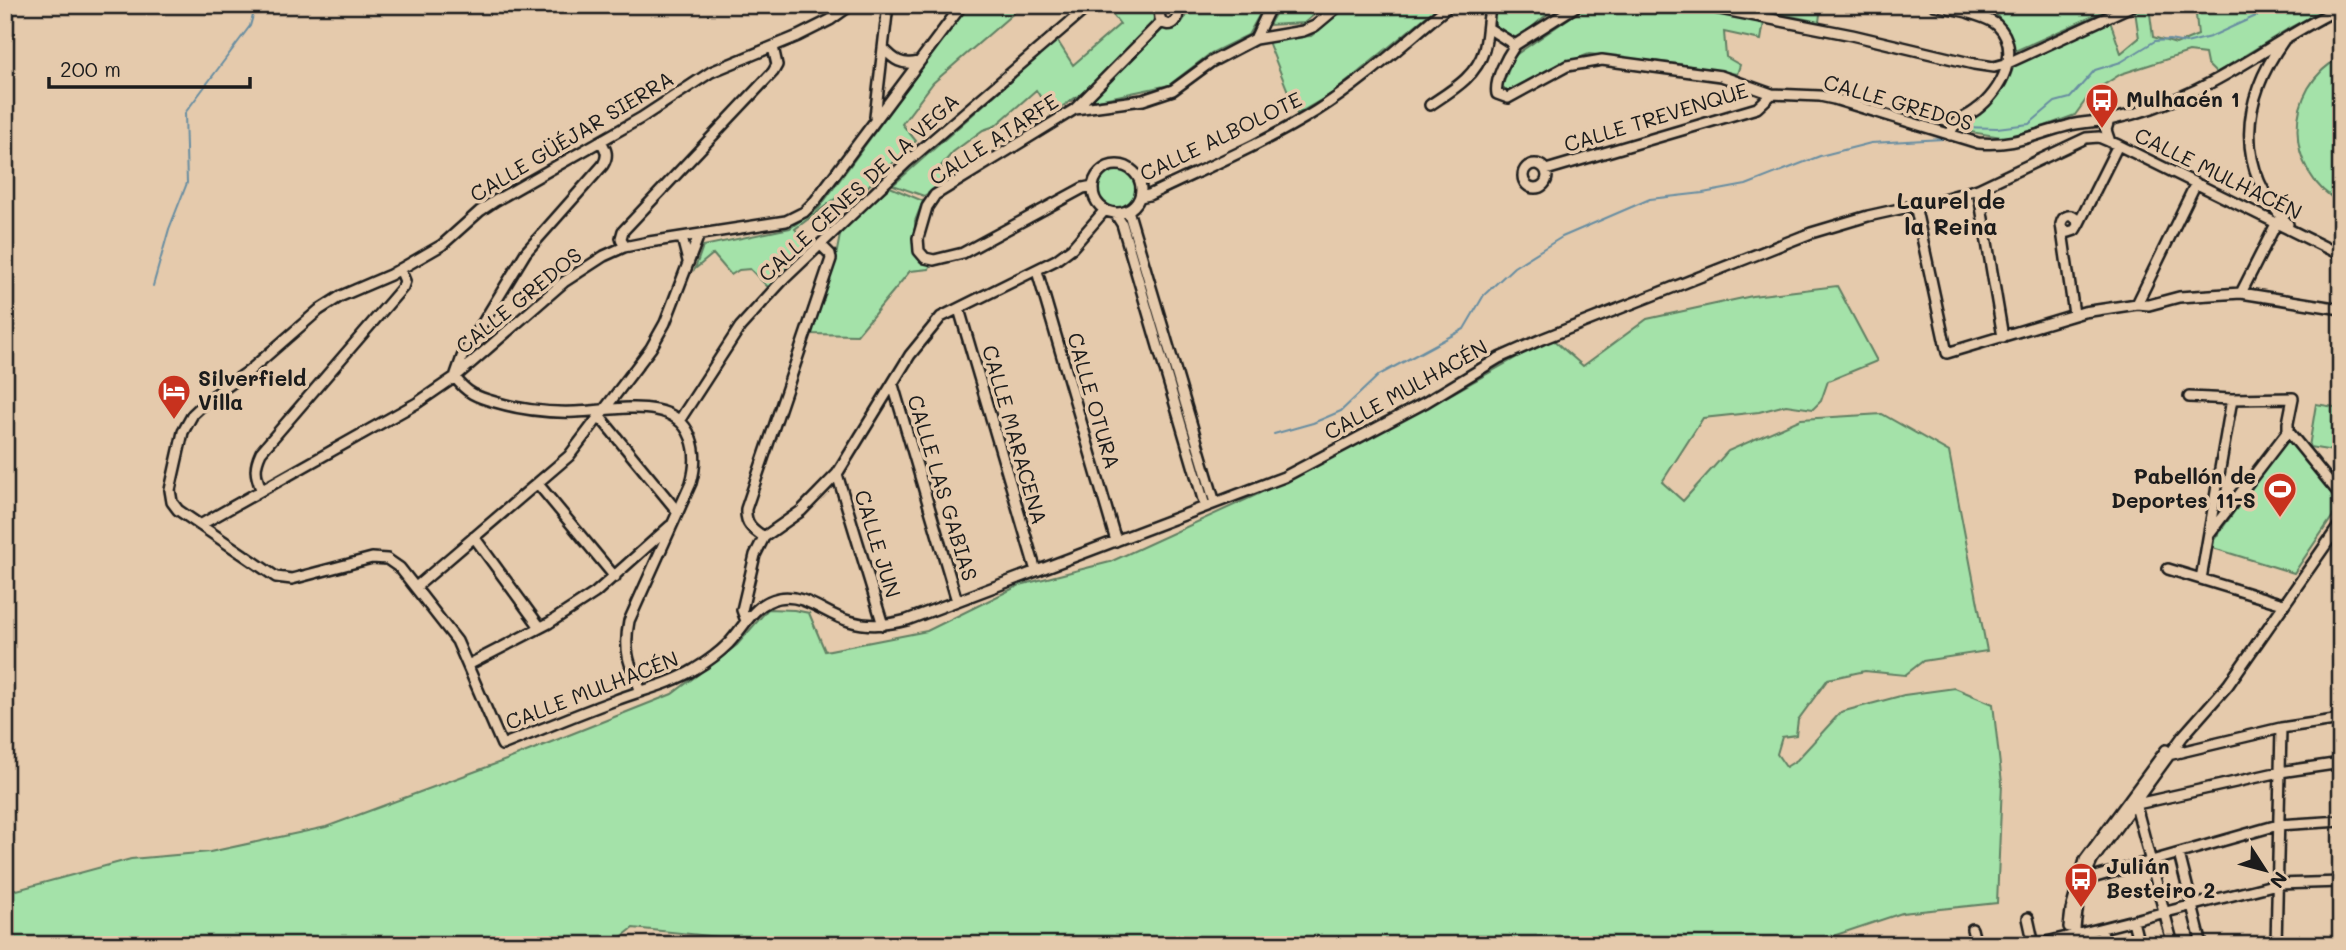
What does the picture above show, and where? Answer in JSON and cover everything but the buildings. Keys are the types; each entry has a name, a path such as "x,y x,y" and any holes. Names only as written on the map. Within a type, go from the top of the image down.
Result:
{"street":[{"name":"CALLE GÜÉJAR SIERRA","path":"416,587 400,568 387,559 372,558 292,579 275,577 178,510 172,502 170,490 183,432 193,414 319,310 341,296 363,288 442,246 495,201 601,141 711,72 830,20 850,5"},
{"path":"875,119 888,5"},
{"name":"CALLE GREDOS","path":"200,526 261,489 417,403 455,377 586,266 624,247 786,221 804,212 815,201 961,5"},
{"name":"CALLE CENES DE LA VEGA","path":"679,421 740,327 782,281 907,162 1090,5"},
{"name":"CALLE ATARFE","path":"1161,22 1158,13 1166,5"},
{"name":"CALLE ATARFE","path":"1161,22 1170,25 1176,21 1178,12 1171,5"},
{"path":"1255,39 1270,5"},
{"path":"1075,109 1143,100 1173,90 1212,62 1255,39 1303,31 1315,26 1340,5"},
{"name":"CALLE ALBOLOTE","path":"1140,197 1284,130 1318,110 1352,86 1450,5"},
{"path":"1430,105 1472,73 1483,51 1491,5"},
{"path":"1488,28 1515,45 1578,5"},
{"path":"1699,5 1852,35 1994,67 2134,5"},
{"path":"1934,5 1967,12 1991,21 2004,33 2008,48 2008,63 1991,96 1977,110 1953,125 1950,135"},
{"path":"1991,21 1990,15 1997,6"},
{"path":"1967,12 1997,6"},
{"name":"CALLE GREDOS","path":"1515,45 1496,88 1501,97 1508,98 1567,66 1602,60 1721,76 1772,94 1834,99 1978,143 1998,145 2017,142 2068,125 2109,120 2193,92 2287,36 2341,8"},
{"name":"CALLE ATARFE","path":"1093,186 1083,188 963,253 934,260 925,258 919,251 918,238 927,207 935,195 1075,109 1161,22"},
{"path":"2287,36 2274,54 2256,91 2251,110 2249,139 2253,163 2263,187 2276,212 2293,230"},
{"path":"624,247 621,238 623,231 773,72 777,65 773,47"},
{"path":"883,48 900,63 918,62"},
{"name":"CALLE TREVENQUE","path":"1546,170 1757,108 1772,94"},
{"path":"2074,314 2061,235 2063,229 2072,232 2078,225 2114,143 2106,130 2109,120"},
{"name":"CALLE MULHACÉN","path":"468,665 502,745 677,679 695,669 730,642 758,608 782,597 799,598 846,621 867,626 907,620 1284,477 1426,402 1499,358 1542,339 1811,233 1978,189 2086,138 2099,138 2114,143 2341,254"},
{"path":"601,141 607,152 603,165 526,252 462,357 455,377 463,389 473,396 523,409 536,412 602,414 656,410 679,421 689,433 695,449 696,466 629,621 626,651 640,691"},
{"path":"747,621 742,610 755,555 764,537 801,511 837,474 910,355 941,317 1056,260 1110,211 1128,210 1140,197 1141,189 1136,174 1122,166 1107,167 1100,172 1093,186 1096,200 1110,211 1122,224 1149,299"},
{"path":"2137,304 2196,183"},
{"path":"1978,189 2003,337"},
{"path":"1915,205 1947,353 2074,314 2149,304 2179,297 2241,293 2341,309"},
{"path":"1128,210 1205,506"},
{"path":"2241,293 2277,222"},
{"path":"673,523 595,593 540,627 468,665 457,641 416,587 569,456 651,348 665,323 699,236"},
{"path":"682,238 688,261"},
{"path":"764,537 751,529 746,519 746,509 831,259 821,245"},
{"path":"261,489 255,473 261,452 403,287 405,281 400,269"},
{"name":"CALLE OTURA","path":"1037,271 1116,541"},
{"name":"CALLE MARACENA","path":"959,309 1036,571"},
{"name":"CALLE LAS GABIAS","path":"893,386 957,601"},
{"path":"2189,397 2293,398 2288,431 2209,534"},
{"path":"2201,579 2232,399"},
{"path":"602,414 678,512"},
{"path":"1186,426 1215,503"},
{"path":"2288,431 2341,496"},
{"name":"CALLE JUN","path":"837,474 883,625"},
{"path":"538,484 615,577"},
{"path":"2071,940 2092,861 2181,738 2228,685 2341,523"},
{"path":"474,537 540,627"},
{"path":"2168,569 2283,604"},
{"path":"2168,755 2281,728 2341,719"},
{"path":"2276,945 2281,728"},
{"path":"2071,940 2071,910 2085,860 2157,759 2181,738"},
{"path":"2136,803 2280,772 2341,763"},
{"path":"2136,803 2173,945"},
{"path":"2085,880 2278,825 2341,821"},
{"path":"2179,854 2202,945"},
{"path":"2028,918 2034,945 2071,940 2101,929 2277,884 2341,881"},
{"path":"2133,921 2139,945"},
{"path":"1972,929 1976,945"},
{"path":"2101,929 2106,945"}],"green space":[{"path":"968,5 1023,5 933,83 902,124 916,141 847,206 839,196 795,229 810,246 769,288 750,269 739,270 731,275 713,254 695,269 703,246 790,228 819,208"},
{"path":"1116,5 1160,5 1155,11 1153,23 1094,85 1051,114 1036,90 995,126 983,130 953,152 940,167 957,173 924,196 893,185 1057,40 1073,65 1120,24 1109,10"},
{"path":"1179,5 1265,5 1248,35 1211,53 1169,85 1089,102 1163,29 1179,26 1187,15"},
{"path":"1280,5 1326,5 1304,23 1269,25"},
{"path":"1349,5 1440,5 1333,93 1297,114 1267,39 1311,36"},
{"path":"1496,5 1558,5 1518,39 1495,24"},
{"path":"1594,5 1666,5 1764,22 1761,40 1724,32 1726,57 1740,65 1737,74 1679,64 1589,54 1551,68 1508,91 1502,87 1514,56 1578,12"},
{"path":"1740,5 1817,5 1821,6 1819,22"},
{"path":"2020,5 2118,5 2015,51 2008,31 1996,14"},
{"path":"2195,5 2334,5 2291,27 2216,73 2207,64 2205,54 2189,52 2121,74 2091,93 2075,115 2045,126 2008,138 1964,131 1964,121 1996,99 2006,85 2014,65 2110,21 2121,53 2139,38 2135,11 2149,6 2153,37 2176,44 2198,35"},
{"path":"2341,57 2341,203 2322,189 2308,171 2300,151 2298,130 2300,108 2308,88 2322,71"},
{"path":"1117,170 1130,176 1136,189 1130,202 1117,208 1104,202 1098,189 1104,176"},
{"path":"890,187 923,201 915,221 916,256 931,263 929,269 910,271 857,335 811,334 836,256 841,230"},
{"path":"1837,286 1877,361 1828,381 1821,401 1813,409 1786,405 1759,412 1703,418 1662,482 1683,501 1728,451 1801,419 1882,414 1949,452 1987,651 1923,661 1905,675 1865,671 1828,679 1798,720 1796,735 1782,737 1777,754 1786,767 1797,760 1841,712 1904,695 1955,688 1993,704 2002,783 1997,903 1902,913 1818,941 1818,945 795,945 633,928 611,945 5,945 5,885 17,890 131,859 210,852 326,827 672,694 737,645 768,609 809,613 825,651 927,631 1020,585 1110,562 1256,495 1451,394 1551,338 1583,366 1647,319 1752,296"},
{"path":"2316,404 2341,408 2340,452 2309,447"},
{"path":"2286,439 2290,439 2341,504 2294,573 2213,548 2214,540"}],"waterway":[{"path":"153,286 169,229 187,183 185,113 250,26 256,5"},
{"path":"1961,127 1997,128 2029,124 2055,102 2070,98 2095,70 2121,62 2155,41 2186,43 2210,37 2280,5"},
{"path":"1274,434 1313,423 1341,411 1379,375 1464,329 1484,295 1514,267 1562,237 1650,199 1746,185 1820,156 1871,143 1943,139"}],"place":[{"name":"Mulhacén 1","path":"2102,130"},
{"name":"Silverfield Villa","path":"174,421"},
{"name":"Pabellón de Deportes 11-S","path":"2280,519"},
{"name":"Julián Besteiro 2","path":"2081,909"}],"district":[{"name":"Laurel de la Reina","path":"1951,214"}]}
